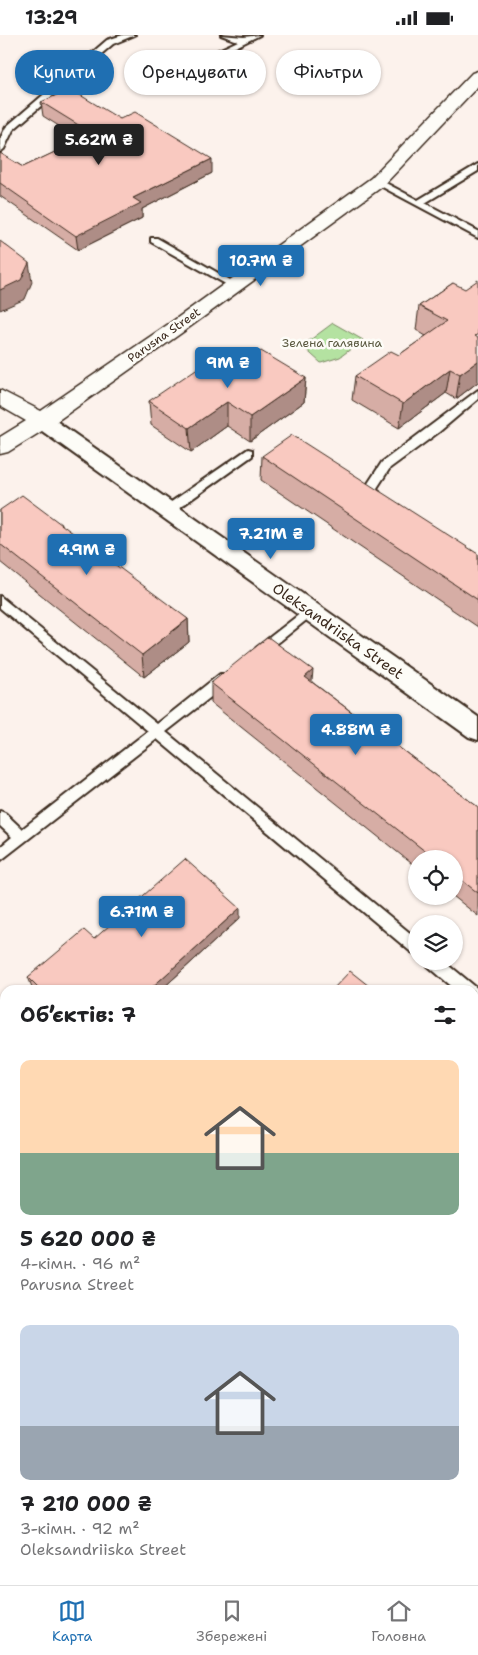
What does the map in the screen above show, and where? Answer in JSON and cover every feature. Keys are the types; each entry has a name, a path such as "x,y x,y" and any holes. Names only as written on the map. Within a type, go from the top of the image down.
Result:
{"street":[{"name":"Parusna Street","path":"0,447 42,421 377,182 478,76"},
{"name":"Oleksandriiska Street","path":"0,397 42,421 478,730"}],"lane":[{"path":"0,149 10,129 111,39 131,35"},
{"path":"225,35 245,40"},
{"path":"224,50 256,35"},
{"path":"419,203 478,167"},
{"path":"377,182 478,235"},
{"path":"154,240 234,285"},
{"path":"385,512 371,489 386,465 435,429 478,393"},
{"path":"168,510 248,453"},
{"path":"0,601 408,940"},
{"path":"0,855 310,611"},
{"path":"0,817 22,838"},
{"path":"444,970 461,985"}],"green space":[{"name":"Зелена галявина","path":"333,323 363,340 340,357 321,363 302,346"}],"building":[{"path":"57,95 80,95 120,119 135,112 212,159 133,198 141,203 76,236 0,183 0,153 23,167 93,134 41,102"},
{"path":"0,241 29,263 21,280 0,290"},
{"path":"478,280 478,334 475,336 478,338 478,361 460,374 450,369 403,404 355,376 391,351 399,355 447,321 419,306 453,283 465,289"},
{"path":"261,351 306,378 250,417 227,402 189,428 149,401 205,363 225,375"},
{"path":"292,435 478,554 478,600 262,456"},
{"path":"22,495 188,619 142,655 0,544 0,510"},
{"path":"268,637 313,670 305,677 478,807 478,893 463,881 463,850 424,850 211,683"},
{"path":"185,859 240,908 155,985 36,985 28,977 84,930 94,939"},
{"path":"350,971 368,985 337,985"}]}
